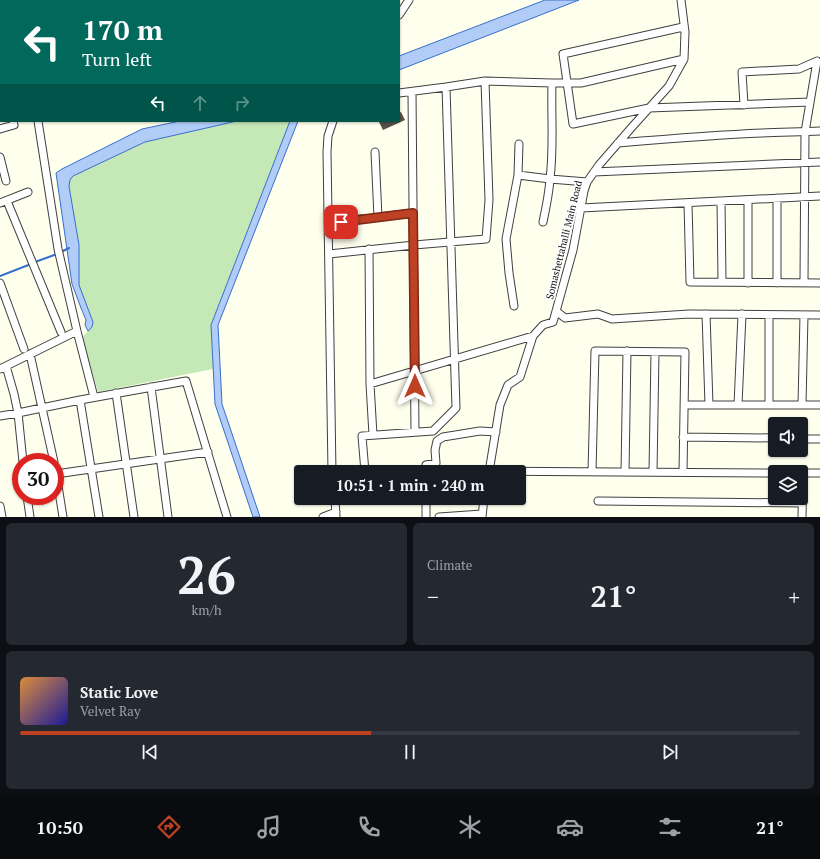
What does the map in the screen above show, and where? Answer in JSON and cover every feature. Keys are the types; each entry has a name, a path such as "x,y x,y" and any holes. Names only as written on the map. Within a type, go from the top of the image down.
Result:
{"street":[{"path":"400,14 409,0"},
{"name":"Somashettahalli Main Road","path":"533,336 543,325 553,322 573,250 587,182 618,142 669,86 684,59 685,32 681,0"},
{"path":"683,27 563,54 573,124 649,108 810,102"},
{"path":"400,93 485,81 582,83 684,59"},
{"path":"744,105 742,72 799,69 818,62"},
{"path":"804,283 805,132 818,62"},
{"path":"329,254 414,244 486,239 489,200 485,81"},
{"path":"543,222 550,179 552,83"},
{"path":"364,465 362,436 433,431 456,408 446,87"},
{"path":"412,92 415,432"},
{"path":"0,129 14,125 13,122"},
{"path":"38,122 58,249 94,397"},
{"path":"332,465 327,144 333,122"},
{"path":"618,142 767,132 820,131"},
{"path":"514,306 506,238 518,175 519,144"},
{"path":"375,152 378,218"},
{"path":"0,157 6,181"},
{"path":"594,172 820,162"},
{"path":"518,175 587,182"},
{"path":"28,192 3,202 32,263 61,332"},
{"path":"581,208 820,196"},
{"path":"777,198 777,283"},
{"path":"748,200 748,283"},
{"path":"721,201 722,282"},
{"path":"688,203 690,282 820,283"},
{"path":"328,223 413,213"},
{"path":"369,250 370,384 373,435"},
{"path":"0,283 27,352 52,453"},
{"path":"556,311 565,318 598,314 612,319 689,314 820,315"},
{"path":"706,314 709,405"},
{"path":"738,405 742,314"},
{"path":"769,315 769,405"},
{"path":"802,405 804,315"},
{"path":"22,453 18,413 14,394 3,368 27,352 77,331"},
{"path":"370,384 533,336"},
{"path":"490,465 500,405 508,385 520,377 533,336"},
{"path":"592,472 594,351 685,352 683,472"},
{"path":"625,472 627,351"},
{"path":"653,472 654,352"},
{"path":"0,416 94,397 186,381 227,517"},
{"path":"151,387 168,517"},
{"path":"116,393 134,517"},
{"path":"80,400 99,517"},
{"path":"684,405 820,405"},
{"path":"426,465 436,463 435,450 437,441 443,437 480,431 496,432"},
{"path":"683,437 768,438"},
{"path":"808,439 820,439"},
{"path":"64,471 91,469 208,452"},
{"path":"526,472 768,473"},
{"path":"808,473 820,473"},
{"path":"598,501 768,502"},
{"path":"28,505 30,517"},
{"path":"60,505 62,517"},
{"path":"426,505 426,517"},
{"path":"439,517 482,515 483,505"},
{"path":"802,505 802,517"},
{"path":"0,506 2,517"},
{"path":"322,517 336,514"}],"green space":[{"path":"233,122 290,122 211,325 213,369 98,392 82,337 89,330 93,322 79,285 79,245 69,186 70,180 73,176 145,142"}],"water":[{"path":"545,0 579,0 400,70 400,56"},
{"path":"175,122 233,122 145,142 73,176 70,180 69,186 79,245 79,285 93,322 92,327 88,331 85,325 86,320 72,284 56,173 142,129"},
{"path":"290,122 298,122 218,325 222,404 260,517 253,517 215,404 211,325"}],"building":[{"path":"400,112 405,120 383,130 379,122 400,122"}],"waterway":[{"path":"61,252 69,248"},
{"path":"35,262 57,254"},
{"path":"0,276 31,264"}],"route":[{"path":"341,222 413,213 415,386"}]}
